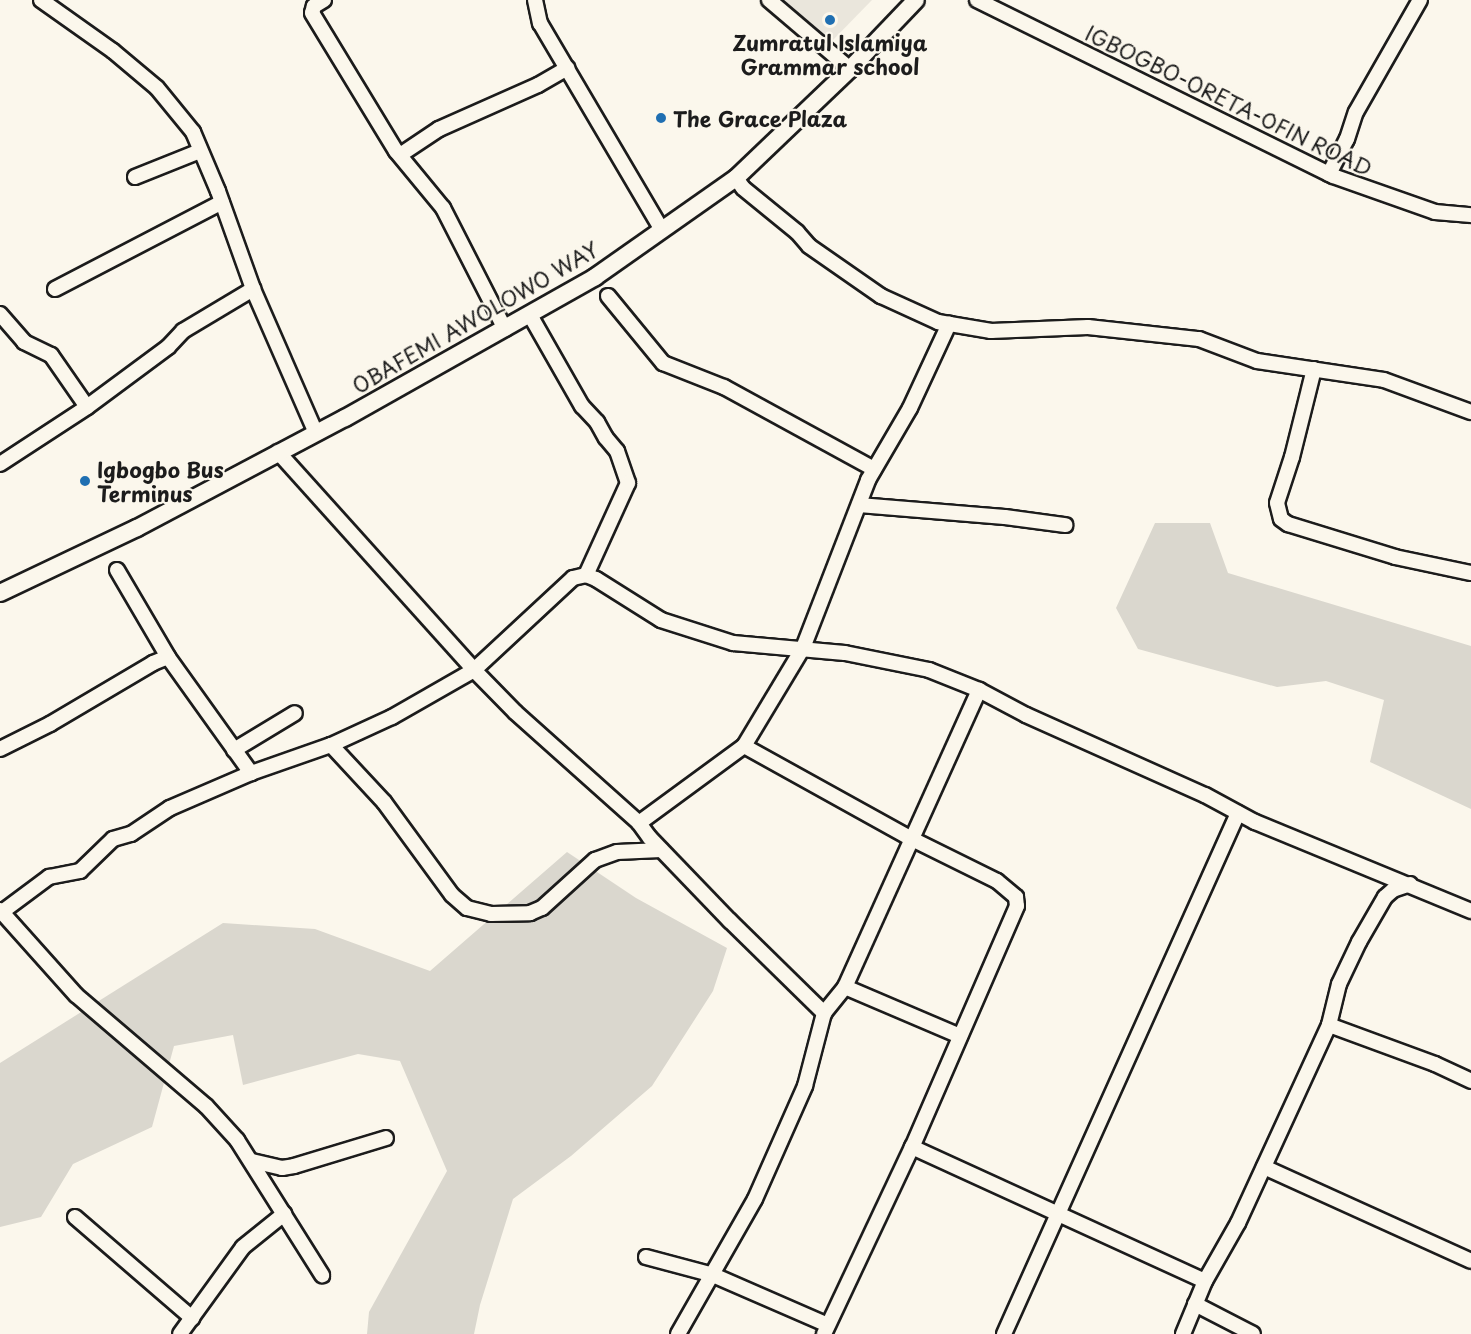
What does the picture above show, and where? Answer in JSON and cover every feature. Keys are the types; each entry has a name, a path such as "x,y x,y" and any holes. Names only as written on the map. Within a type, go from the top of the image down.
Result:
{"main road":[{"name":"OBAFEMI AWOLOWO WAY","path":"0,593 138,528 316,433 595,277 736,178 850,69 916,0"}],"street":[{"path":"41,0 113,51 157,88 193,132 222,202 253,289 316,433"},
{"path":"324,0 314,6 312,13 400,155 442,208 505,329"},
{"path":"535,0 540,23 662,230"},
{"path":"769,0 850,69"},
{"name":"IGBOGBO-ORETA-OFIN ROAD","path":"977,0 1329,174 1390,198 1435,212 1471,215"},
{"path":"1329,174 1347,139 1356,112 1420,0"},
{"path":"400,155 439,129 538,85 567,68"},
{"path":"135,177 200,151"},
{"path":"736,178 743,188 797,232 809,246 882,296 938,322 991,331 1088,327 1199,339 1257,361 1384,380 1471,412"},
{"path":"55,289 222,202"},
{"path":"0,464 87,407 168,347 183,331 253,289"},
{"path":"608,297 663,363 724,387 874,468"},
{"path":"0,314 24,342 51,355 87,407"},
{"path":"530,315 582,406 597,422 617,451 628,483 585,575"},
{"path":"639,823 744,746 804,648 874,468 910,408 949,324"},
{"path":"1314,369 1292,457 1277,502 1281,519 1288,524 1395,557 1471,573"},
{"path":"278,452 474,670 515,712 639,823 661,850 824,1013"},
{"path":"859,505 1005,517 1065,525"},
{"path":"117,570 168,657 250,773"},
{"path":"322,1275 252,1161 206,1106 76,995 1,911 49,877 80,872 112,839 131,834 170,808 250,773 331,746 392,717 474,670 573,578 585,575 596,579 660,620 733,643 804,648 929,670 979,690 1026,716 1205,795 1238,813 1471,911"},
{"path":"0,749 50,724 153,663 168,657"},
{"path":"678,1334 755,1199 805,1086 824,1013 845,987 910,838 979,690"},
{"path":"234,750 295,713"},
{"path":"331,746 384,802 453,895 467,908 491,914 530,913 542,908 574,876 595,860 617,852 661,850"},
{"path":"645,1257 713,1275 826,1330 912,1147 1017,906 1016,897 997,881 910,838 744,746"},
{"path":"1004,1334 1238,813"},
{"path":"1183,1334 1205,1281 1264,1167 1329,1025 1339,984 1384,897 1393,890 1410,884"},
{"path":"845,987 960,1036"},
{"path":"1329,1025 1471,1081"},
{"path":"252,1161 282,1168 294,1166 386,1138"},
{"path":"912,1147 1205,1281"},
{"path":"1264,1167 1471,1261"},
{"path":"180,1334 243,1247 284,1214"},
{"path":"75,1217 192,1318"},
{"path":"1195,1304 1253,1334"}],"shaded area":[{"name":"Zumratul Islamiya Grammar school","path":"782,0 872,0 832,41"},
{"path":"1155,523 1210,523 1228,573 1471,646 1471,809 1370,762 1384,700 1326,681 1277,687 1138,649 1116,608"},
{"path":"567,852 636,898 727,948 713,991 652,1086 571,1156 513,1199 480,1305 474,1334 367,1334 369,1312 447,1171 400,1061 358,1054 243,1085 233,1035 174,1046 152,1127 73,1164 41,1217 0,1227 0,1063 223,923 315,929 430,971"}],"place":[{"name":"Zumratul Islamiya Grammar school","path":"830,20"},
{"name":"The Grace Plaza","path":"661,118"},
{"name":"Igbogbo Bus Terminus","path":"85,481"}]}
